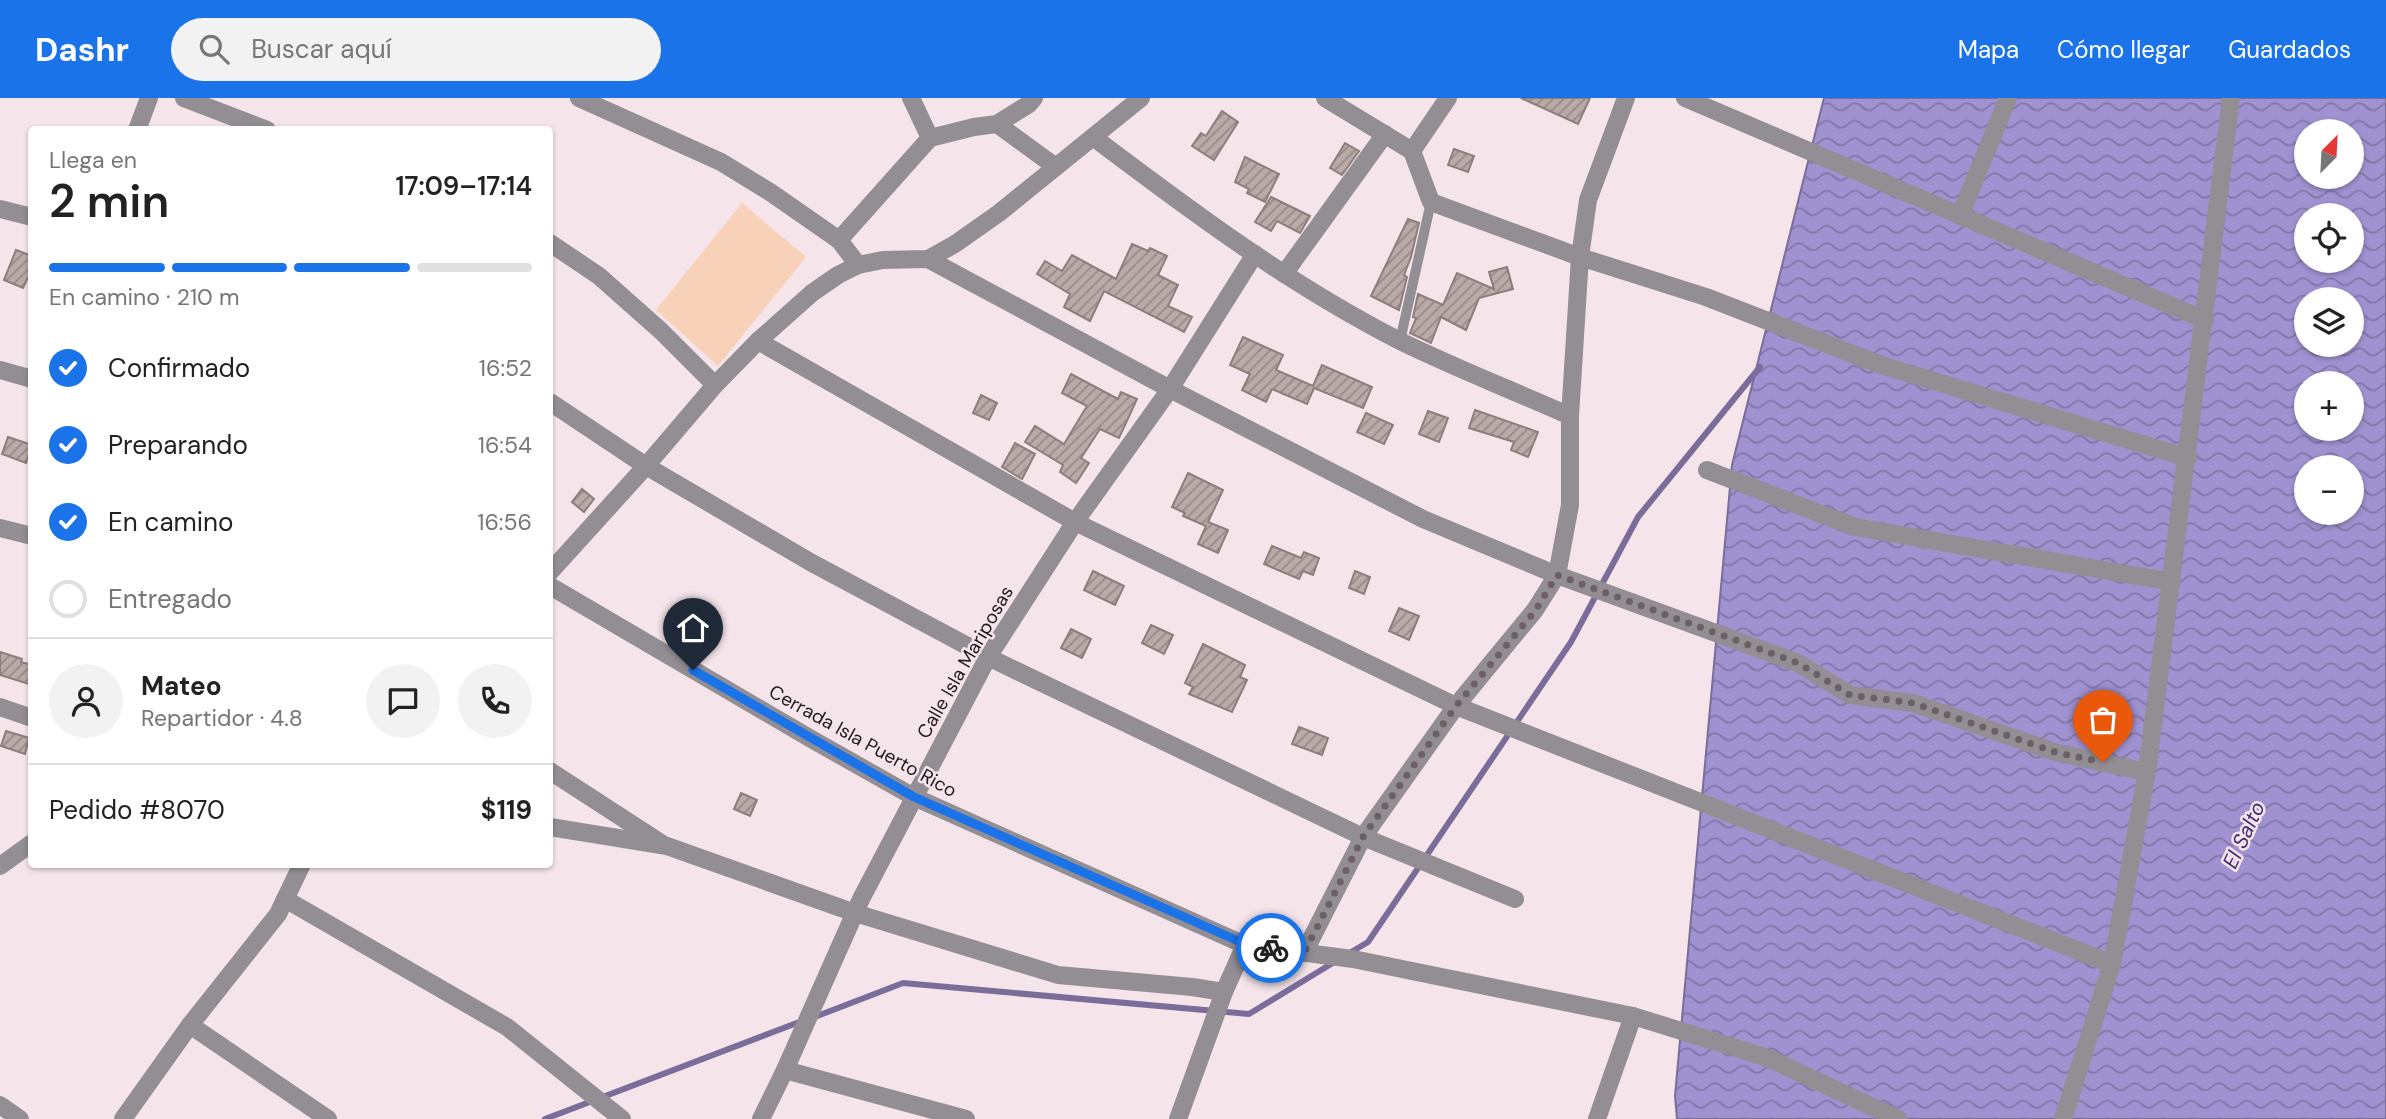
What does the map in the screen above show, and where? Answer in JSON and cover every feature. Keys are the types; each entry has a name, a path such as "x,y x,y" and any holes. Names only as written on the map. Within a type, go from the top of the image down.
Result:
{"street":[{"path":"138,126 149,98"},
{"path":"184,98 257,126"},
{"path":"579,98 721,162 839,240 858,265"},
{"path":"911,98 930,138"},
{"path":"839,240 930,138 997,124 1034,98"},
{"path":"928,260 955,244 1141,98"},
{"path":"1325,98 1412,151 1432,202 1580,257 1706,297 1881,365 2188,458"},
{"path":"1412,151 1448,98"},
{"path":"1304,953 1363,837 1456,706 1535,611 1557,575 1570,505 1570,416 1580,257 1588,200 1626,98"},
{"path":"1685,98 2204,320"},
{"path":"1960,216 2008,98"},
{"path":"2063,1119 2112,964 2147,772 2231,98"},
{"path":"997,124 1056,167"},
{"path":"1284,274 1385,134"},
{"path":"1093,137 1206,223 1284,274 1400,341 1570,416"},
{"path":"0,209 28,216"},
{"path":"553,245 599,276 661,331 715,385"},
{"name":"Calle Isla Mariposas","path":"761,1119 855,913 988,657 1075,522 1170,389 1255,254"},
{"path":"553,569 715,385 758,341 812,293 858,265 883,260 928,260 1170,389 1423,519 1557,575 1798,663 1850,695 1913,703 2058,753 2147,772"},
{"path":"758,341 1075,522 1456,706 2112,964"},
{"path":"0,370 28,378"},
{"path":"553,404 646,466 812,563 988,657 1363,837 1515,899"},
{"path":"1707,470 1855,527 2172,582"},
{"path":"0,528 28,529"},
{"name":"Cerrada Isla Puerto Rico","path":"553,588 914,797 1245,944 1353,959 1633,1016 1768,1058 1898,1119"},
{"path":"0,707 28,717"},
{"path":"553,773 667,846"},
{"path":"553,827 667,846 855,913 1058,975 1224,992"},
{"path":"0,866 28,846"},
{"path":"123,1119 190,1025 278,914 300,868"},
{"path":"285,898 507,1027 622,1119"},
{"path":"1178,1119 1224,992 1245,944"},
{"path":"1597,1119 1633,1016"},
{"path":"190,1025 328,1119"},
{"path":"785,1070 966,1119"},
{"path":"0,1105 20,1119"}],"lane":[{"path":"1400,341 1432,202"}],"shaded area":[{"path":"742,203 806,257 718,366 656,310"}],"water":[{"name":"El Salto","path":"1824,98 2386,98 2386,1119 1677,1119 1675,1096 1732,465"}],"building":[{"path":"1521,98 1590,98 1578,124"},
{"path":"1222,111 1238,122 1214,160 1192,146 1201,133 1206,136"},
{"path":"1345,143 1359,151 1342,175 1330,168"},
{"path":"1454,149 1474,156 1468,172 1448,165"},
{"path":"1245,157 1279,174 1265,202 1247,193 1249,189 1235,182"},
{"path":"1271,197 1310,216 1300,233 1277,221 1271,231 1255,222"},
{"path":"1408,219 1419,223 1404,275 1407,277 1399,310 1371,296"},
{"path":"1132,244 1167,256 1158,275 1178,285 1168,306 1192,317 1184,332 1104,291 1090,321 1064,307 1070,294 1037,274 1045,261 1062,271 1072,255 1116,279"},
{"path":"16,250 28,254 28,277 23,288 4,280"},
{"path":"1507,267 1513,289 1479,298 1466,330 1441,317 1431,343 1410,333 1416,318 1413,317 1418,294 1443,305 1457,273 1494,289 1489,272"},
{"path":"1243,337 1283,355 1276,370 1313,386 1322,365 1372,387 1363,408 1314,388 1307,404 1272,389 1266,402 1242,390 1250,374 1230,365"},
{"path":"1071,374 1118,399 1121,392 1137,399 1119,438 1100,429 1081,458 1089,463 1076,483 1060,472 1063,465 1025,442 1035,426 1064,444 1087,406 1062,393"},
{"path":"981,395 997,403 989,420 973,413"},
{"path":"1475,410 1538,432 1528,457 1511,450 1514,442 1469,428"},
{"path":"1428,411 1448,418 1439,442 1419,434"},
{"path":"1366,413 1393,425 1384,444 1357,432"},
{"path":"8,437 28,444 26,463 2,454"},
{"path":"1015,443 1035,454 1022,479 1002,467"},
{"path":"1188,473 1223,490 1208,522 1228,530 1218,553 1198,544 1206,526 1183,516 1185,513 1172,507"},
{"path":"582,489 594,499 584,512 572,502"},
{"path":"1272,546 1301,558 1304,552 1319,558 1313,575 1303,571 1299,579 1264,564"},
{"path":"1093,571 1124,586 1115,605 1084,590"},
{"path":"1355,571 1370,577 1364,594 1349,588"},
{"path":"1399,608 1419,616 1409,640 1389,631"},
{"path":"1151,625 1173,635 1164,654 1142,643"},
{"path":"1071,629 1091,639 1082,658 1061,648"},
{"path":"1203,644 1245,665 1240,677 1247,680 1232,712 1189,694 1193,687 1185,683"},
{"path":"0,652 22,659 21,662 28,664 28,684 0,675"},
{"path":"1299,727 1328,738 1322,755 1292,744"},
{"path":"6,731 28,738 25,754 1,746"},
{"path":"741,793 757,800 750,816 734,809"}],"waterway":[{"path":"1348,954 1368,942 1571,642 1638,517 1760,367"},
{"path":"812,1018 903,983 1249,1014 1336,961"},
{"path":"545,1119 802,1021"}],"way so far":[{"path":"1271,948 1304,953 1363,837 1456,706 1535,611 1557,575 1798,663 1850,695 1913,703 2058,753 2103,762"}],"route":[{"path":"693,670 914,797 1201,926 1245,944 1271,948"}]}
